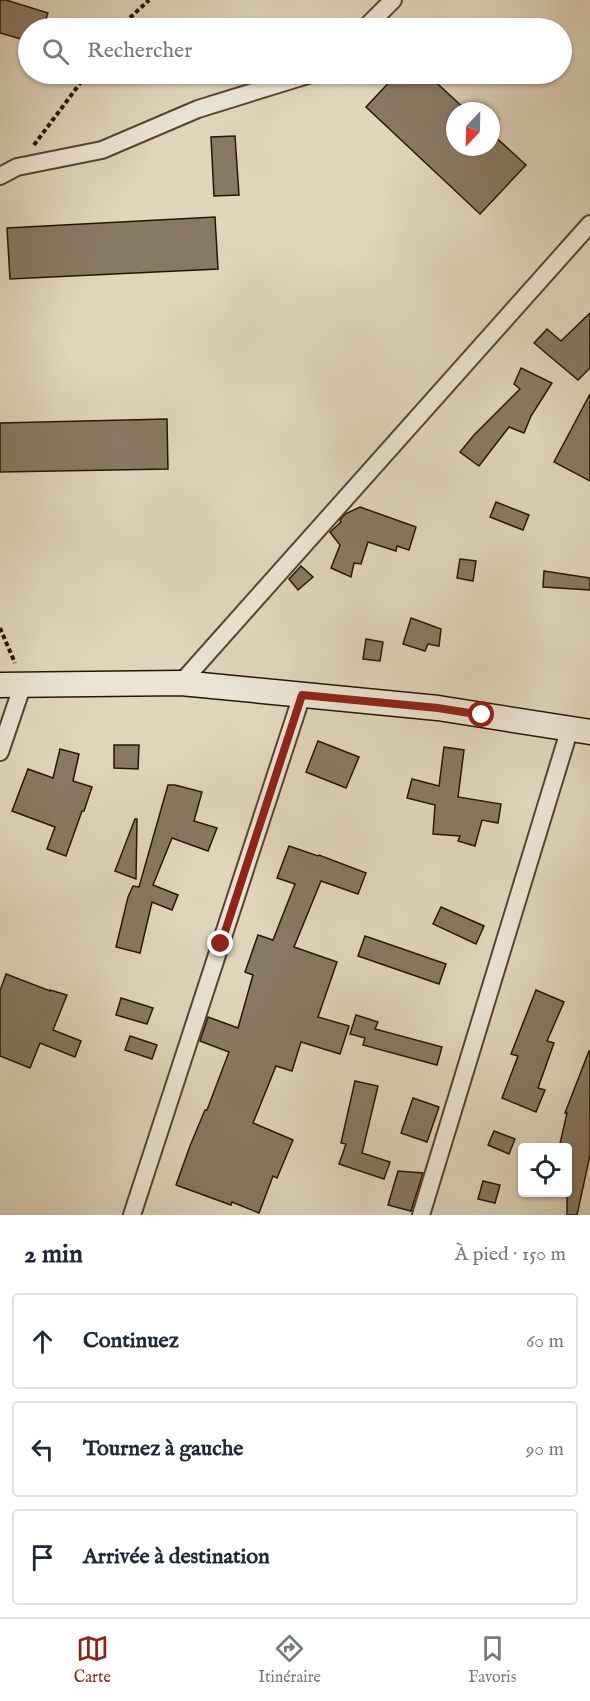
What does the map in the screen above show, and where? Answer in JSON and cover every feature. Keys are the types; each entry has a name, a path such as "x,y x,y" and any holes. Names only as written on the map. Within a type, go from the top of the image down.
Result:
{"street":[{"path":"375,18 393,0"},
{"path":"0,176 17,167 102,150 198,109 279,84"},
{"path":"181,683 590,225"},
{"path":"0,752 12,685 181,683 438,708 580,730 422,1215"},
{"path":"132,1215 302,695"}],"path":[{"path":"130,18 149,0"},
{"path":"17,167 79,84"},
{"path":"0,628 12,685"}],"building":[{"path":"0,0 48,13 46,18 18,18 18,38 0,33"},
{"path":"388,84 438,84 457,102 446,102 446,156 500,156 500,141 526,165 480,214 366,107"},
{"path":"235,136 239,195 214,196 211,137"},
{"path":"215,217 218,269 10,279 7,228"},
{"path":"590,313 590,368 578,380 534,343 547,329 561,341"},
{"path":"521,368 552,383 531,416 524,433 509,427 479,466 460,452 520,389 514,384"},
{"path":"590,394 590,481 554,462"},
{"path":"167,419 168,469 0,472 0,423"},
{"path":"496,502 529,515 523,530 490,517"},
{"path":"360,507 416,527 409,550 397,546 396,551 368,542 361,564 354,563 351,577 331,568 340,545 330,532 341,522 345,514"},
{"path":"460,559 476,561 473,581 457,578"},
{"path":"301,566 313,577 298,590 289,579"},
{"path":"544,571 590,578 590,590 543,587"},
{"path":"411,618 441,629 439,646 428,644 425,651 403,644"},
{"path":"366,639 383,642 380,661 363,659"},
{"path":"318,741 359,757 346,788 306,772"},
{"path":"114,745 139,745 138,769 114,768"},
{"path":"444,747 464,750 458,797 501,804 498,823 482,820 475,846 458,841 460,836 433,834 435,805 407,798 412,779 439,786"},
{"path":"60,749 79,754 73,781 92,787 66,856 47,849 55,827 12,811 28,769 53,778"},
{"path":"168,785 202,792 194,821 217,828 208,851 172,838 153,885 178,895 172,910 152,902 140,953 116,947 128,897 133,886 139,887"},
{"path":"135,819 137,819 136,879 115,871"},
{"path":"289,846 366,873 358,894 321,881 294,947 337,962 318,1017 349,1026 340,1054 301,1042 292,1071 276,1066 253,1123 293,1140 277,1178 273,1176 259,1213 176,1185 229,1052 200,1041 208,1017 238,1028 253,975 245,972 258,935 273,940 295,884 277,878"},
{"path":"441,907 484,926 476,944 433,924"},
{"path":"365,936 446,964 439,984 358,956"},
{"path":"6,974 67,995 53,1030 81,1041 75,1057 40,1043 30,1068 0,1056 0,991"},
{"path":"536,990 564,1002 547,1041 554,1043 538,1088 545,1090 536,1112 502,1098 518,1056 511,1054"},
{"path":"121,998 153,1008 147,1024 116,1015"},
{"path":"356,1015 378,1022 375,1029 442,1047 437,1065 363,1045 365,1038 350,1034"},
{"path":"130,1036 157,1045 152,1059 125,1050"},
{"path":"590,1051 590,1155 577,1215 567,1215 567,1197 572,1197 572,1143 560,1143 567,1113 565,1113"},
{"path":"355,1081 378,1086 362,1153 390,1162 384,1179 339,1164 346,1144 341,1143"},
{"path":"413,1098 439,1107 427,1142 401,1133"},
{"path":"494,1131 515,1139 509,1154 488,1145"},
{"path":"398,1171 423,1173 411,1211 388,1205"},
{"path":"483,1181 500,1185 495,1203 478,1199"}],"route":[{"path":"221,944 302,695 438,708 482,715"}]}
